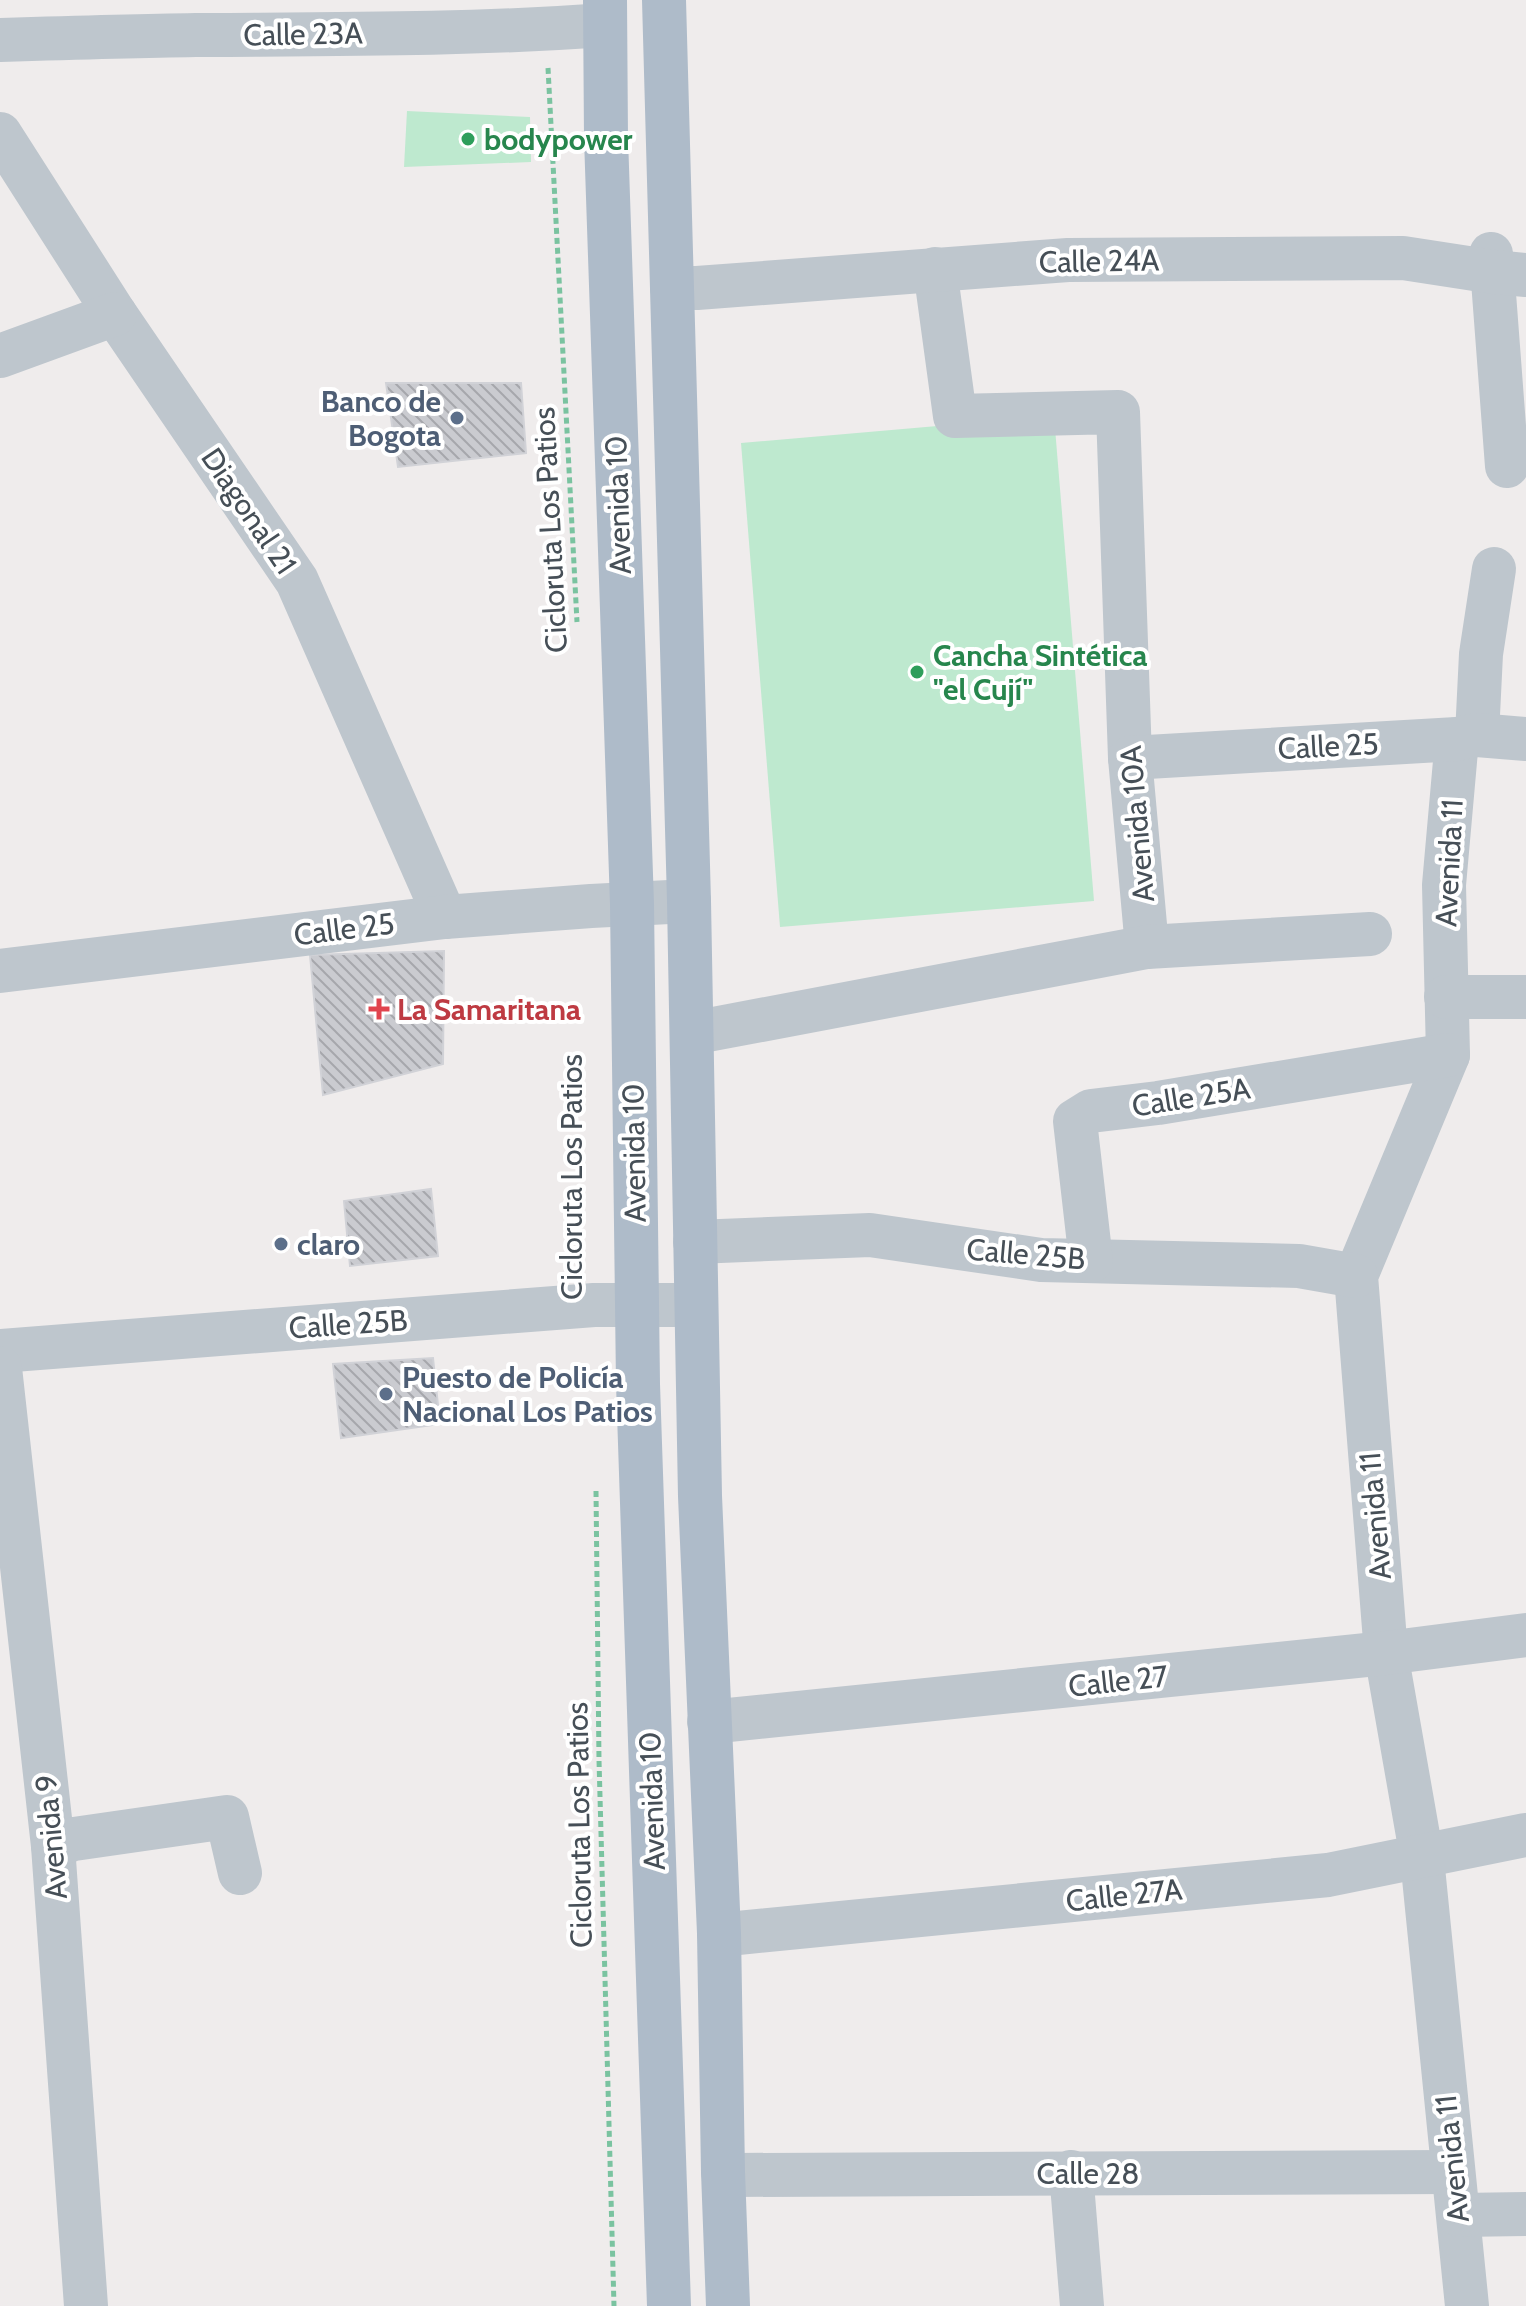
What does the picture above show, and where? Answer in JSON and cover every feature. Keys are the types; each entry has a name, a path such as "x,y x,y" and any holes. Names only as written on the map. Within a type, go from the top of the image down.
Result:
{"main road":[{"name":"Avenida 10","path":"664,0 689,901 700,1511 719,1933 728,2306"},
{"name":"Avenida 10","path":"605,12 606,138 632,904 636,1304 669,2306"}],"street":[{"name":"Calle 23A","path":"0,40 545,29 605,12"},
{"name":"Diagonal 21","path":"0,134 115,314 297,581 445,917"},
{"name":"Calle 24A","path":"672,288 1068,260 1403,258 1509,263"},
{"path":"1507,466 1509,263"},
{"name":"Avenida 10A","path":"935,269 955,416 1118,412 1130,758 1147,947"},
{"path":"0,356 115,314"},
{"name":"Avenida 11","path":"1467,2306 1422,1858 1386,1653 1356,1276 1448,1055 1444,885 1494,569"},
{"name":"Calle 25","path":"1130,758 1467,737 1526,739"},
{"name":"Calle 25","path":"0,971 445,917 689,901"},
{"path":"692,1033 1147,947 1370,934"},
{"path":"1446,997 1526,997"},
{"name":"Calle 25A","path":"1091,1261 1075,1121 1091,1111 1173,1101 1448,1055"},
{"name":"Calle 25B","path":"695,1242 870,1235 1041,1260 1299,1266 1356,1276"},
{"name":"Calle 25B","path":"0,1351 594,1305 696,1305"},
{"name":"Avenida 9","path":"0,1368 12,1578 53,1846 86,2306"},
{"name":"Calle 27","path":"709,1722 1386,1653 1526,1635"},
{"path":"53,1846 74,1839 227,1817 240,1873"},
{"name":"Calle 27A","path":"719,1933 1328,1875 1525,1835"},
{"name":"Calle 28","path":"723,2172 733,2175 1453,2172"},
{"path":"1071,2172 1082,2306"},
{"path":"1459,2215 1526,2214"}],"path":[{"name":"Cicloruta Los Patios","path":"545,29 577,636"},
{"name":"Cicloruta Los Patios","path":"596,1477 599,1760 614,2306"}],"green space":[{"name":"bodypower","path":"407,111 530,117 531,162 404,167"},
{"name":"Cancha Sintética \"el Cují\"","path":"1054,416 1094,901 780,927 741,443"}],"building":[{"name":"Banco de Bogota","path":"386,383 521,383 526,453 398,467"},
{"name":"La Samaritana","path":"444,951 443,1064 323,1095 310,955"},
{"path":"431,1189 438,1256 350,1266 344,1201"},
{"name":"Puesto de Policía Nacional Los Patios","path":"433,1358 440,1424 341,1438 333,1364"}],"place":[{"name":"bodypower","path":"468,139"},
{"name":"Banco de Bogota","path":"457,418"},
{"name":"Cancha Sintética \"el Cují\"","path":"917,672"},
{"name":"La Samaritana","path":"379,1009"},
{"name":"claro","path":"281,1244"},
{"name":"Puesto de Policía Nacional Los Patios","path":"386,1394"}]}
